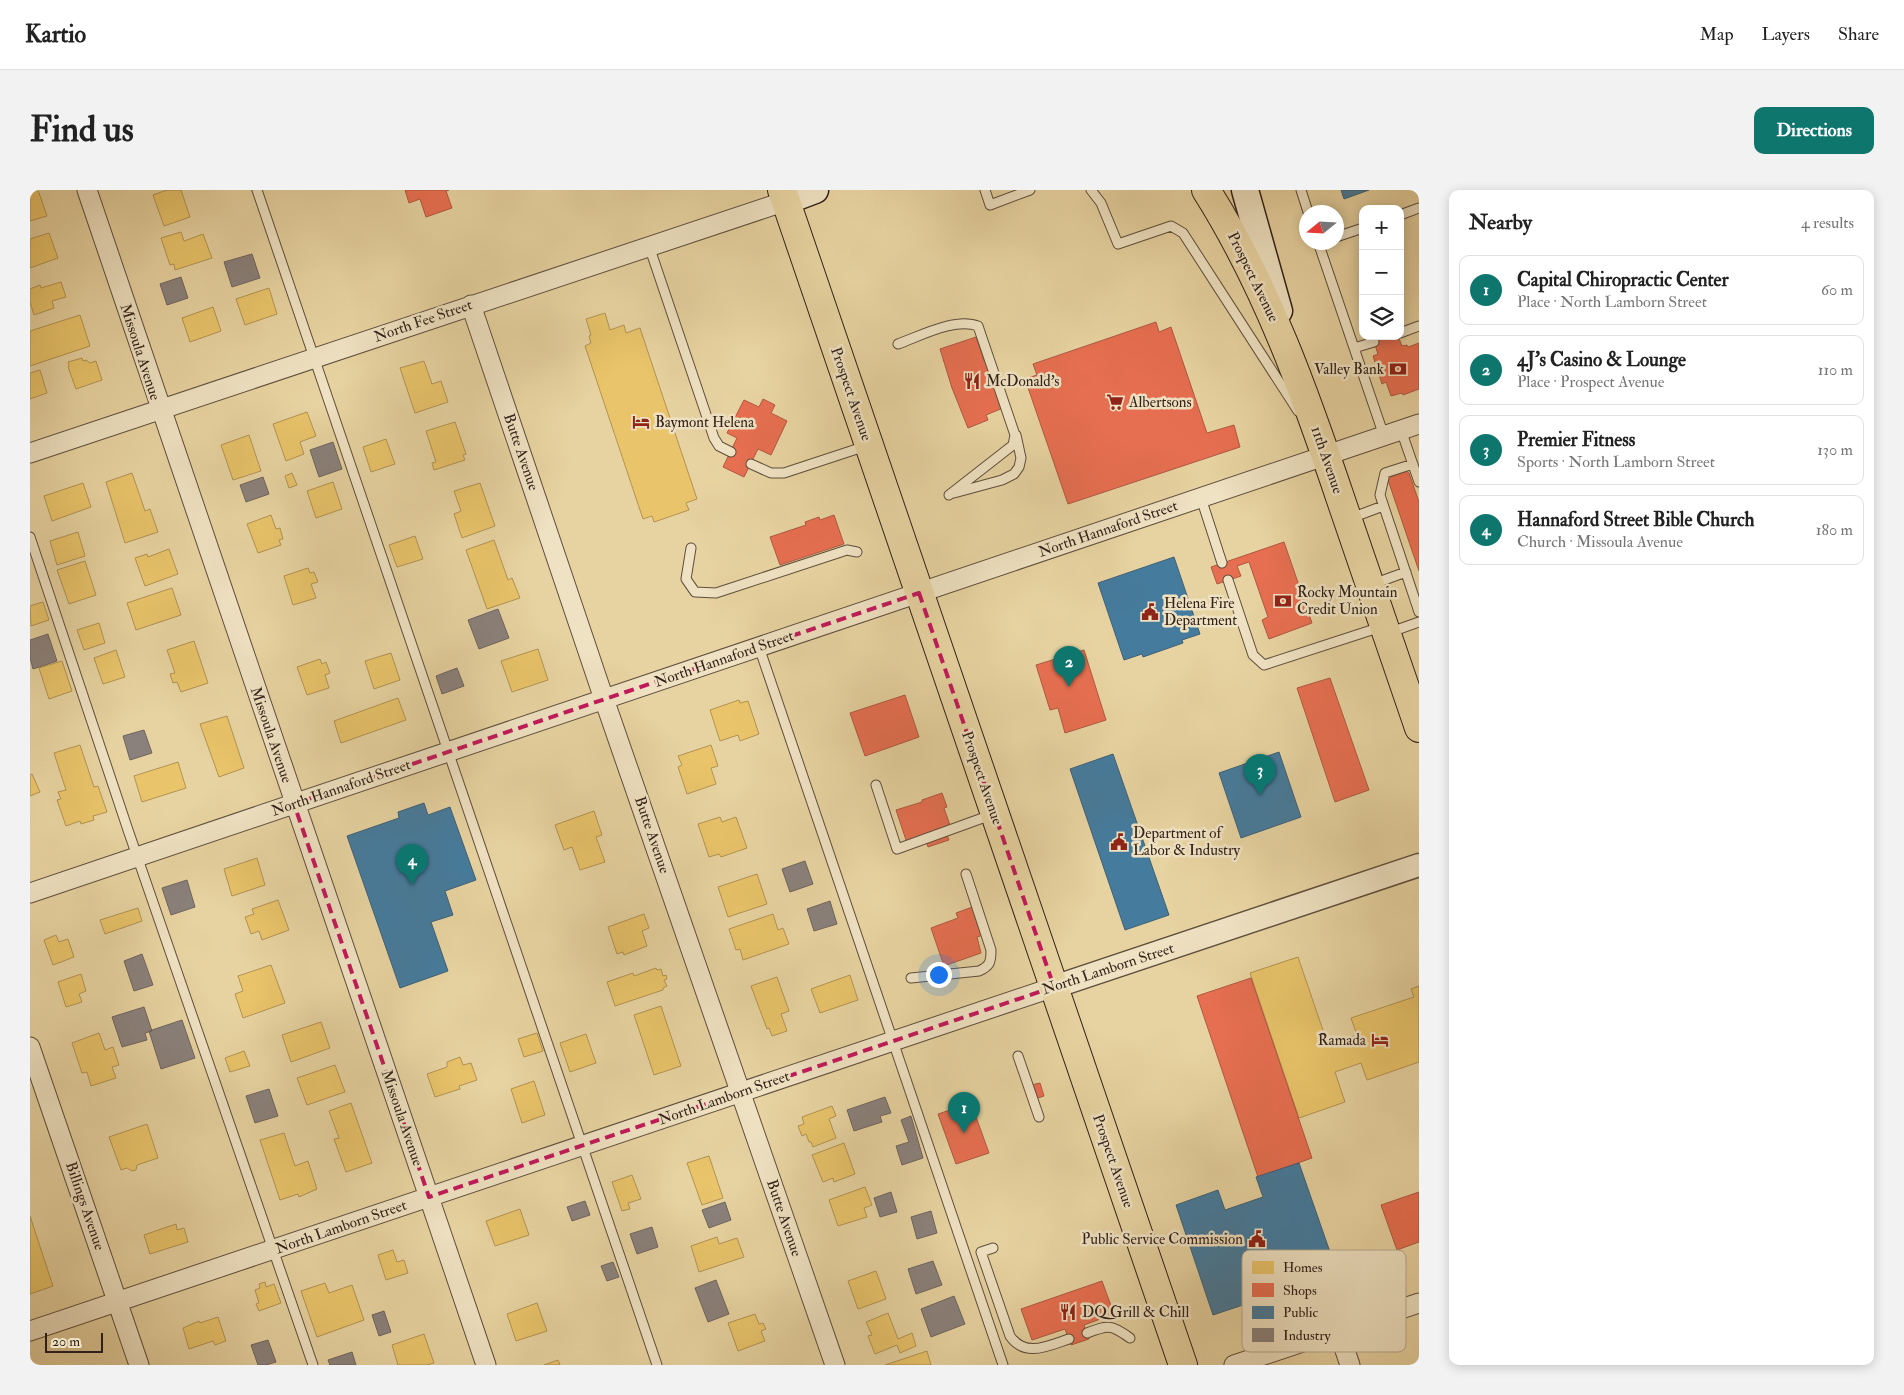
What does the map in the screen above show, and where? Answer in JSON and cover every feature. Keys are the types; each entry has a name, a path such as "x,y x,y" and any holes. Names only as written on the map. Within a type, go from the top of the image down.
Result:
{"highway":[{"name":"Prospect Avenue","path":"1206,190 1258,283 1294,368"},
{"name":"Prospect Avenue","path":"784,195 1182,1365"},
{"name":"11th Avenue","path":"1294,368 1385,630 1416,712"}],"main road":[{"name":"North Fee Street","path":"784,195 815,190"},
{"name":"11th Avenue","path":"1245,190 1294,368"}],"street":[{"name":"Missoula Avenue","path":"86,190 486,1365"},
{"name":"North Fee Street","path":"30,453 649,246 784,195"},
{"name":"Butte Avenue","path":"471,305 604,699 835,1365"},
{"name":"North Hannaford Street","path":"30,893 1401,430"},
{"name":"North Lamborn Street","path":"30,1331 1419,865"},
{"name":"Billings Avenue","path":"30,1047 139,1365"},
{"path":"1406,1307 1419,1303"},
{"path":"1234,1365 1273,1352"},
{"path":"1346,1352 1350,1365"}],"lane":[{"path":"257,190 657,1365"},
{"path":"985,190 990,204 1030,190"},
{"path":"1091,190 1101,203 1118,244 1171,226 1183,233 1326,456"},
{"path":"1301,190 1306,205"},
{"path":"1404,214 1419,208"},
{"path":"1344,234 1359,229"},
{"path":"649,246 714,438 719,446 730,452"},
{"path":"1321,250 1354,348 1401,430 1419,482"},
{"path":"898,344 957,323 969,323 978,326 1016,435 1021,458 1019,467 1014,474 1002,480 949,495 1013,445 1016,435"},
{"path":"1404,332 1419,326"},
{"path":"1354,348 1374,342"},
{"path":"751,464 771,473 784,473 869,445"},
{"path":"1413,464 1385,473 1380,495 1419,612"},
{"path":"1201,498 1222,564"},
{"path":"1348,519 1384,506"},
{"path":"30,537 137,856 313,1365"},
{"path":"691,548 686,578 695,592 716,593 847,550 857,552"},
{"path":"1370,584 1406,572"},
{"path":"1228,580 1253,655 1264,665 1419,622"},
{"path":"759,647 1003,1365"},
{"path":"876,785 897,849 995,814"},
{"path":"911,978 979,971 988,967 992,961 992,950 966,874"},
{"path":"1018,1056 1039,1118"},
{"path":"993,1248 982,1252 1010,1336 1015,1343 1026,1348 1036,1349 1069,1339"},
{"path":"1087,1333 1104,1327 1116,1328 1130,1338"}],"highlighted area":[{"path":"919,593 1054,987 429,1197 294,804"}],"building: Homes":[{"path":"38,190 47,216 30,221 30,193"},
{"path":"167,190 181,190 190,217 164,226 153,195"},
{"path":"181,232 184,241 203,234 212,258 175,270 174,264 170,265 161,238"},
{"path":"49,233 58,258 30,268 30,239"},
{"path":"61,282 66,297 52,301 54,308 34,315 30,302 30,289 40,285 41,288"},
{"path":"269,288 277,314 245,325 236,299"},
{"path":"213,307 221,331 190,342 182,318"},
{"name":"Baymont Helena","path":"605,313 610,330 624,325 626,333 640,328 697,499 686,503 689,510 654,522 652,516 643,519 585,346 591,343 589,336 591,335 586,319"},
{"path":"80,315 90,346 30,366 30,331"},
{"path":"82,358 83,361 86,360 90,363 96,361 102,380 76,389 68,362"},
{"path":"424,361 432,384 441,381 448,402 415,413 400,368"},
{"path":"40,370 47,393 30,399 30,373"},
{"path":"307,412 316,436 300,442 304,454 286,461 273,424"},
{"path":"455,422 466,454 463,455 465,460 434,470 432,463 436,462 426,431"},
{"path":"249,435 261,471 233,480 221,445"},
{"path":"386,439 395,464 371,472 363,447"},
{"path":"132,473 145,511 150,509 158,532 125,543 106,482"},
{"path":"292,473 297,485 289,488 285,476"},
{"path":"333,482 342,509 316,518 307,491"},
{"path":"83,483 91,507 52,521 44,496"},
{"path":"480,483 495,526 462,538 454,514 461,511 454,491"},
{"path":"271,515 276,529 280,528 283,539 279,540 281,545 258,553 247,524"},
{"path":"78,532 85,556 57,565 50,541"},
{"path":"415,536 423,559 397,567 389,545"},
{"path":"494,540 508,580 512,578 520,598 487,609 466,550"},
{"path":"169,549 178,574 145,586 135,558 147,554 148,557"},
{"path":"85,561 96,595 69,604 57,570"},
{"path":"308,568 310,573 314,572 318,582 311,584 316,598 293,605 284,576"},
{"path":"172,588 181,615 136,630 127,603"},
{"path":"43,602 49,620 31,626 30,606"},
{"path":"99,623 105,643 84,650 77,630"},
{"path":"194,641 208,683 181,692 177,682 173,683 170,674 175,673 167,650"},
{"path":"538,649 548,680 512,692 501,661"},
{"path":"116,650 125,677 103,684 94,658"},
{"path":"391,653 400,680 374,689 365,661"},
{"path":"320,659 322,664 326,662 330,673 325,675 329,688 307,695 297,667"},
{"path":"62,661 72,691 49,699 39,668"},
{"path":"398,698 406,720 341,743 334,721"},
{"path":"739,700 740,703 748,701 759,734 740,741 738,735 720,741 710,710"},
{"path":"227,716 244,768 219,777 200,724"},
{"path":"80,745 94,787 98,786 107,812 93,816 94,820 81,824 80,821 66,826 57,800 61,799 58,792 66,790 54,753"},
{"path":"711,745 718,766 711,768 716,784 687,794 678,767 682,765 678,756"},
{"path":"178,762 186,788 142,802 134,776"},
{"path":"32,774 40,792 30,796 30,775"},
{"path":"594,811 602,835 596,837 605,862 580,870 572,847 564,850 555,825"},
{"path":"720,817 722,822 736,817 747,848 721,857 719,854 709,857 698,824"},
{"path":"257,858 265,885 232,896 224,869"},
{"path":"757,874 767,904 728,917 718,887"},
{"path":"278,900 289,930 262,940 259,931 251,934 245,917 254,914 252,909"},
{"path":"138,908 142,921 105,934 100,920"},
{"path":"644,914 649,928 642,931 647,946 624,955 623,952 617,954 608,927"},
{"path":"773,914 778,930 783,928 789,944 743,960 740,949 736,950 729,929"},
{"path":"56,935 59,942 68,939 74,957 53,965 44,940"},
{"name":"Ramada","path":"1298,957 1328,1045 1357,1035 1351,1018 1414,997 1411,989 1419,986 1419,1062 1367,1080 1361,1063 1335,1072 1345,1102 1299,1118 1250,973"},
{"path":"271,965 285,1003 243,1018 235,994 243,991 238,976"},
{"path":"656,968 657,970 661,969 663,976 666,975 667,979 664,980 667,986 663,990 615,1006 607,982 633,973 634,976"},
{"path":"81,974 86,991 79,994 82,1002 66,1007 58,982"},
{"path":"850,975 858,1000 820,1013 811,989"},
{"path":"777,977 789,1011 781,1014 787,1031 772,1036 769,1028 767,1029 751,986"},
{"path":"661,1006 681,1066 654,1075 634,1015"},
{"path":"321,1022 330,1048 291,1062 282,1035"},
{"path":"99,1033 105,1050 113,1047 119,1065 112,1067 116,1078 91,1086 87,1072 82,1073 72,1043"},
{"path":"537,1033 543,1051 524,1057 518,1039"},
{"path":"586,1034 596,1063 570,1072 560,1043"},
{"path":"244,1051 250,1066 230,1072 225,1058"},
{"path":"460,1057 463,1065 471,1063 477,1080 459,1086 460,1089 435,1097 427,1074 447,1067 447,1062"},
{"path":"335,1065 345,1092 307,1105 297,1078"},
{"path":"534,1081 545,1115 522,1123 511,1089"},
{"path":"351,1103 372,1163 346,1172 334,1139 339,1138 329,1111"},
{"path":"832,1106 836,1116 829,1119 836,1138 813,1147 806,1134 802,1136 798,1126 804,1124 802,1117"},
{"path":"147,1124 158,1158 137,1165 136,1170 132,1171 127,1168 121,1170 109,1137"},
{"path":"284,1133 295,1166 308,1161 317,1189 299,1197 298,1194 280,1200 260,1140"},
{"path":"844,1143 855,1174 834,1182 833,1178 823,1182 812,1155"},
{"path":"709,1156 723,1198 702,1205 687,1163"},
{"path":"632,1175 641,1199 628,1203 630,1209 622,1211 612,1182"},
{"path":"865,1187 872,1205 864,1208 867,1217 838,1226 829,1200"},
{"path":"520,1209 529,1235 495,1246 486,1221"},
{"path":"30,1216 53,1286 30,1294"},
{"path":"176,1224 177,1230 184,1228 188,1242 150,1254 144,1235"},
{"path":"717,1237 719,1244 737,1238 744,1257 699,1272 691,1246"},
{"path":"393,1250 397,1262 404,1260 408,1273 386,1280 378,1255"},
{"path":"876,1271 886,1299 858,1309 848,1281"},
{"path":"265,1282 266,1287 274,1284 281,1303 259,1311 256,1304 259,1303 255,1290 260,1288 259,1284"},
{"path":"325,1283 329,1293 352,1285 364,1320 317,1337 301,1291"},
{"path":"537,1303 547,1331 516,1341 507,1314"},
{"path":"888,1313 898,1339 912,1333 916,1346 900,1353 897,1345 875,1354 868,1336 872,1335 866,1322"},
{"path":"755,1314 759,1324 763,1323 766,1329 761,1331 765,1341 738,1351 728,1323"},
{"path":"218,1317 226,1341 215,1345 213,1341 189,1349 183,1328 199,1321 200,1323"},
{"path":"424,1334 434,1363 427,1365 398,1365 392,1345"},
{"path":"927,1351 931,1365 885,1365"},
{"path":"558,1360 560,1365 544,1365"}],"building: Shops":[{"path":"405,190 449,190 446,191 452,208 426,217 420,199 409,203"},
{"name":"Albertsons","path":"1156,322 1159,332 1171,327 1207,433 1234,425 1240,447 1068,504 1025,379 1037,375 1033,364"},
{"name":"McDonald's","path":"976,337 984,361 987,360 1003,408 986,415 988,420 968,428 952,388 940,349"},
{"name":"Valley Bank","path":"1373,340 1400,340 1402,346 1407,345 1408,347 1419,343 1419,389 1403,395 1402,393 1391,396 1386,382 1382,384 1373,356 1378,354"},
{"path":"763,399 775,405 771,413 787,421 771,455 758,449 744,477 723,467 737,438 727,433 744,400 759,407"},
{"path":"1406,471 1409,473 1419,502 1419,571 1388,480 1388,478"},
{"path":"834,515 844,544 780,565 770,537 806,525 805,522 819,517 820,520"},
{"name":"Rocky Mountain Credit Union","path":"1284,542 1312,623 1269,639 1262,620 1268,617 1249,562 1237,566 1241,576 1217,584 1211,567"},
{"path":"1084,650 1106,720 1065,733 1058,708 1050,710 1036,665"},
{"path":"1330,678 1369,790 1335,802 1297,688"},
{"path":"905,695 919,737 865,756 850,713"},
{"path":"942,793 947,807 944,808 951,828 945,830 949,840 928,847 925,837 907,843 896,810 922,802 922,800"},
{"path":"975,906 983,935 977,937 981,953 944,966 931,928 958,918 956,913"},
{"path":"1251,978 1312,1158 1258,1177 1197,996"},
{"path":"1040,1083 1044,1096 1035,1099 1031,1085"},
{"path":"971,1103 989,1153 956,1164 938,1114"},
{"path":"1419,1192 1419,1242 1397,1250 1381,1205"},
{"name":"DQ Grill & Chill","path":"1102,1281 1114,1314 1084,1325 1089,1339 1071,1345 1065,1329 1032,1340 1021,1309"}],"building: Public":[{"path":"1341,190 1369,190 1344,199"},
{"name":"Helena Fire Department","path":"1174,557 1200,634 1182,640 1183,643 1143,657 1142,654 1124,660 1098,583"},
{"path":"1279,752 1301,817 1241,838 1219,773"},
{"name":"Department of Labor & Industry","path":"1113,754 1169,915 1125,930 1070,769"},
{"path":"424,803 428,815 450,807 476,880 445,891 453,915 431,922 448,971 400,988 347,836 399,818 398,812"},
{"name":"Public Service Commission","path":"1299,1163 1329,1250 1242,1250 1242,1305 1213,1315 1176,1205 1218,1190 1225,1210 1263,1197 1256,1177"}],"building: Industry":[{"path":"252,254 260,278 232,287 224,262"},
{"path":"181,277 188,298 167,305 160,284"},
{"path":"333,442 342,469 319,477 310,450"},
{"path":"263,477 269,494 246,502 240,485"},
{"path":"498,609 509,638 479,649 468,620"},
{"path":"48,634 57,661 33,669 30,658 30,640"},
{"path":"457,668 464,686 442,694 436,676"},
{"path":"144,730 152,753 130,760 123,736"},
{"path":"805,861 813,884 790,892 782,869"},
{"path":"187,880 195,907 171,915 162,888"},
{"path":"830,901 837,924 814,931 807,909"},
{"path":"142,954 153,985 134,991 124,961"},
{"path":"144,1007 152,1031 145,1033 147,1040 122,1047 112,1017"},
{"path":"182,1020 195,1058 161,1069 149,1031"},
{"path":"269,1089 278,1116 255,1123 246,1096"},
{"path":"885,1097 891,1113 880,1116 882,1122 854,1131 847,1110"},
{"path":"911,1116 923,1158 902,1165 896,1146 909,1142 901,1120"},
{"path":"891,1192 897,1212 880,1217 874,1198"},
{"path":"585,1201 590,1215 572,1221 567,1207"},
{"path":"725,1202 731,1220 709,1228 702,1210"},
{"path":"931,1211 937,1233 917,1239 911,1217"},
{"path":"652,1227 658,1247 637,1254 630,1234"},
{"path":"933,1261 942,1285 916,1294 908,1269"},
{"path":"613,1262 619,1277 607,1281 601,1266"},
{"path":"716,1280 729,1314 708,1322 695,1288"},
{"path":"954,1296 965,1324 931,1337 921,1309"},
{"path":"384,1311 391,1332 379,1336 372,1315"},
{"path":"268,1340 276,1362 258,1365 251,1345"},
{"path":"352,1352 356,1365 330,1365 328,1360"}],"place":[{"name":"Valley Bank","path":"1398,369"},
{"name":"McDonald's","path":"972,381"},
{"name":"Albertsons","path":"1115,402"},
{"name":"Baymont Helena","path":"641,422"},
{"name":"Rocky Mountain Credit Union","path":"1283,601"},
{"name":"Helena Fire Department","path":"1150,612"},
{"name":"4J's Casino & Lounge","path":"1069,687"},
{"name":"Premier Fitness","path":"1260,795"},
{"name":"Department of Labor & Industry","path":"1119,842"},
{"name":"Hannaford Street Bible Church","path":"412,885"},
{"name":"Ramada","path":"1380,1040"},
{"name":"Capital Chiropractic Center","path":"964,1133"},
{"name":"Public Service Commission","path":"1257,1239"},
{"name":"DQ Grill & Chill","path":"1068,1312"}]}
